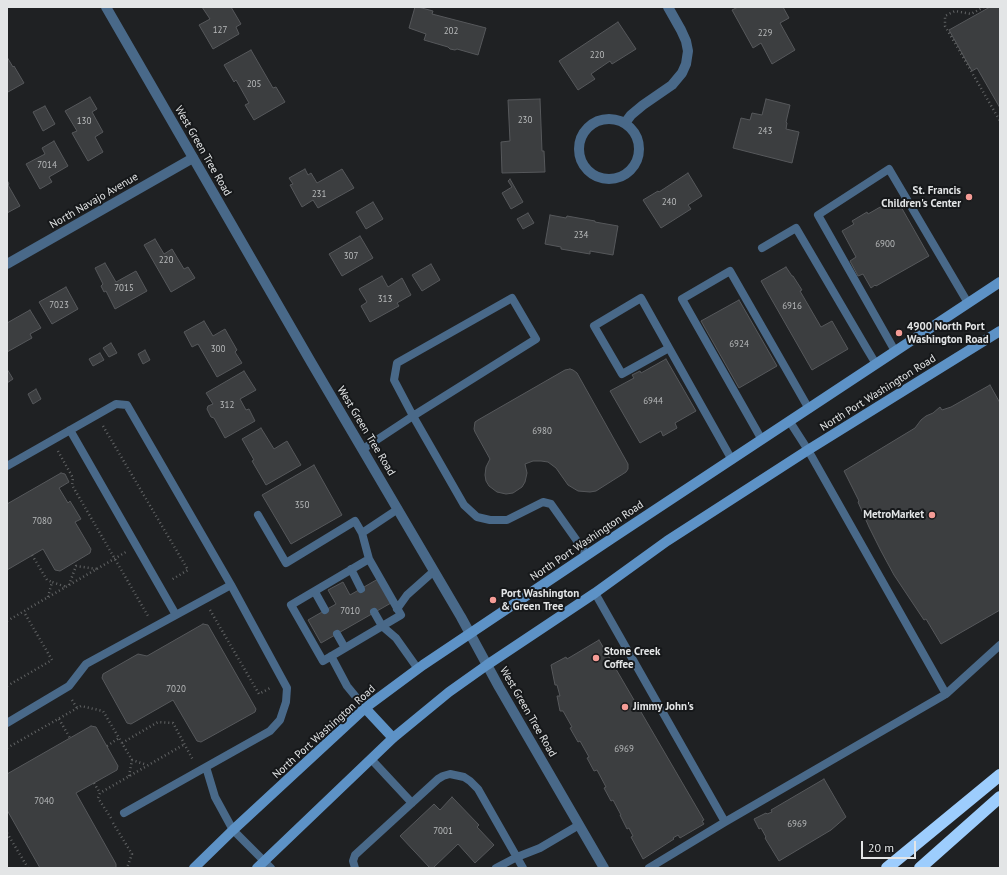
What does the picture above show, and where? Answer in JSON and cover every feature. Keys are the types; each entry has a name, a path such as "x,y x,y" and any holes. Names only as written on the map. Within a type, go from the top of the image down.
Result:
{"highway":[{"path":"887,868 1000,775"},
{"path":"920,868 1000,797"}],"main road":[{"name":"North Port Washington Road","path":"194,868 365,708 418,669 1000,282"},
{"name":"North Port Washington Road","path":"264,866 392,738 486,664 595,593 667,541 808,450 1000,331"},
{"path":"365,708 392,738"}],"street":[{"name":"West Green Tree Road","path":"106,7 470,633 486,664 604,868"},
{"path":"625,123 639,108 672,85 682,73 686,64 688,51 686,41 668,7"},
{"path":"606,118 616,119 625,123 632,130 637,139 639,149 637,159 632,168 624,175 614,178 604,178 587,170 581,162 579,152 579,142 582,134 589,126 606,118"},
{"name":"North Navajo Avenue","path":"7,264 193,158"}],"lane":[{"path":"895,352 818,215 889,169 968,303"},
{"path":"762,248 796,228 876,364"},
{"path":"762,440 682,298 730,271 809,409"},
{"path":"363,449 413,416 536,339 512,298 398,363 394,380 413,416 464,505 476,517 490,520 506,520 542,502 551,504 588,555"},
{"path":"669,348 622,374 594,326 641,298 732,460"},
{"path":"7,466 116,404 127,405 231,585 287,688 286,702 280,720 270,731 124,813"},
{"path":"790,422 808,450 946,694"},
{"path":"70,430 176,615"},
{"path":"362,533 398,509"},
{"path":"258,514 286,563 355,521 362,533 369,559 401,615 323,661 291,605 369,559"},
{"path":"351,569 361,589"},
{"path":"398,609 407,595 434,571"},
{"path":"7,723 68,686 86,664 231,585"},
{"path":"315,592 325,610"},
{"path":"595,593 724,822"},
{"path":"374,612 382,626 396,638 418,669"},
{"path":"337,634 345,648"},
{"path":"649,868 724,822 946,694 1000,645"},
{"path":"331,656 347,686 365,708"},
{"path":"371,759 412,803"},
{"path":"206,767 214,797 233,830 264,866"},
{"path":"355,868 355,855 443,776 450,774 464,776 478,789 524,868"},
{"path":"496,868 517,857 540,848 579,825"}],"path":[{"path":"984,7 971,14 955,11 945,16 945,26 1000,121"},
{"path":"97,415 188,570 160,586"},
{"path":"52,440 73,478 72,485 155,626"},
{"path":"7,621 137,546"},
{"path":"32,555 47,580 68,586"},
{"path":"68,586 76,566 97,569"},
{"path":"47,598 52,582"},
{"path":"204,600 259,694 283,681"},
{"path":"7,686 52,660 24,612"},
{"path":"7,748 81,706 103,711 132,760 147,766"},
{"path":"59,719 70,738"},
{"path":"122,743 158,722 173,723 198,771"},
{"path":"107,746 119,738"},
{"path":"129,776 132,760"},
{"path":"94,783 100,793"},
{"path":"7,833 28,868"}],"building":[{"path":"202,7 231,7 241,24 236,27 239,34 213,49 199,25 210,19"},
{"path":"415,7 433,11 432,14 486,28 478,55 457,49 450,49 448,47 424,40 426,34 409,28"},
{"path":"738,7 783,7 789,18 780,23 795,50 772,64 761,43 753,48 732,10"},
{"path":"990,7 1000,7 1000,108 977,68 972,71 949,30"},
{"path":"618,22 636,49 612,64 610,61 591,74 595,79 578,90 559,61"},
{"path":"251,50 273,88 276,87 285,102 254,120 245,105 249,103 236,80 234,82 224,65"},
{"path":"7,57 24,83 8,92 7,91"},
{"path":"90,97 97,109 92,112 103,132 95,137 103,152 88,161 72,133 77,131 65,111"},
{"path":"540,99 542,151 544,151 545,172 502,173 501,142 510,141 508,100"},
{"path":"766,99 790,105 786,129 799,132 792,163 733,148 741,118 750,120 752,113 762,115"},
{"path":"45,106 55,124 43,131 33,112"},
{"path":"54,141 68,166 49,177 52,182 40,189 26,164 45,154 42,148"},
{"path":"305,169 308,175 311,173 317,183 342,169 354,188 318,208 313,200 302,207 290,185 293,184 289,178"},
{"path":"688,173 702,196 688,205 691,209 661,228 643,200 658,191 659,192"},
{"path":"510,179 523,202 511,209 502,193 512,187 508,181"},
{"path":"7,180 8,185 20,206 7,213"},
{"path":"896,198 929,256 871,288 863,274 858,276 850,261 856,257 842,231 854,224 852,221 867,212 868,214"},
{"path":"373,202 383,219 366,229 356,212"},
{"path":"528,213 534,223 523,229 517,219"},
{"path":"550,215 566,218 567,216 618,226 613,255 590,251 590,254 561,249 561,247 545,244"},
{"path":"360,236 373,258 342,276 329,254"},
{"path":"155,239 164,254 172,249 184,269 188,267 195,278 171,292 144,245"},
{"path":"105,263 116,282 136,271 147,291 115,309 106,291 104,292 101,286 103,284 95,268"},
{"path":"431,264 440,280 422,291 412,275"},
{"path":"786,267 802,290 800,291 821,327 832,321 848,349 812,370 761,281"},
{"path":"382,276 388,287 402,278 411,295 397,303 399,306 370,322 361,306 367,302 359,289"},
{"path":"66,287 78,309 52,324 39,302"},
{"path":"739,300 777,366 739,388 701,321"},
{"path":"30,310 41,328 30,334 32,338 7,352 7,323"},
{"path":"204,321 213,336 225,329 237,350 235,352 242,363 217,377 198,344 192,347 184,332"},
{"path":"111,343 117,353 109,357 103,348"},
{"path":"145,350 150,360 143,364 138,354"},
{"path":"100,353 104,360 93,366 89,359"},
{"path":"666,359 696,411 675,423 677,428 663,436 661,431 640,443 610,391 634,378 632,375 640,371 641,373"},
{"path":"7,369 13,379 7,383"},
{"path":"570,369 577,373 628,464 628,469 626,472 596,491 578,491 568,485 556,468 548,462 533,461 525,464 527,473 522,487 513,493 506,494 497,492 489,486 486,481 486,467 490,459 475,432 475,422 565,370"},
{"path":"244,371 256,390 240,399 246,410 249,409 255,421 225,438 214,418 211,417 207,409 208,406 213,404 206,393"},
{"name":"MetroMarket","path":"990,385 1000,403 1000,610 941,644 926,619 924,620 894,575 869,527 858,502 859,501 844,471 915,428 921,420 940,407 942,410 951,407"},
{"path":"36,389 41,399 33,404 28,394"},
{"path":"261,428 274,449 287,441 301,465 266,485 252,461 254,460 242,439"},
{"path":"314,465 342,515 291,544 262,495"},
{"path":"61,473 65,474 69,482 59,488 68,503 70,501 81,519 75,522 91,549 90,553 60,571 55,570 43,549 7,570 7,504"},
{"path":"378,579 391,603 321,643 308,620 336,604 328,590 343,582 350,595"},
{"path":"203,624 208,625 256,709 255,712 201,742 197,741 173,700 131,724 127,723 102,678 103,674 138,654 147,656"},
{"path":"599,640 704,820 702,821 704,824 680,838 678,835 643,859 631,837 633,836 629,828 627,829 613,800 611,801 604,788 606,787 597,770 594,771 587,758 589,757 580,741 578,742 570,728 572,727 563,711 560,711 557,696 560,696 557,685 555,685 551,665 566,657 567,659"},
{"path":"91,726 96,727 118,766 117,770 76,793 116,864 116,868 40,868 7,810 7,774"},
{"path":"824,779 846,817 831,830 779,861 765,838 766,837 761,828 759,829 754,819 766,813 772,812 771,810"},
{"path":"452,797 479,825 477,827 494,845 475,863 458,844 433,868 430,868 400,836 434,804 440,810"}],"place":[{"name":"St. Francis Children's Center","path":"969,197"},
{"name":"4900 North Port Washington Road","path":"899,333"},
{"name":"MetroMarket","path":"932,515"},
{"name":"Port Washington & Green Tree","path":"493,600"},
{"name":"Stone Creek Coffee","path":"596,658"},
{"name":"Jimmy John's","path":"625,707"}]}
